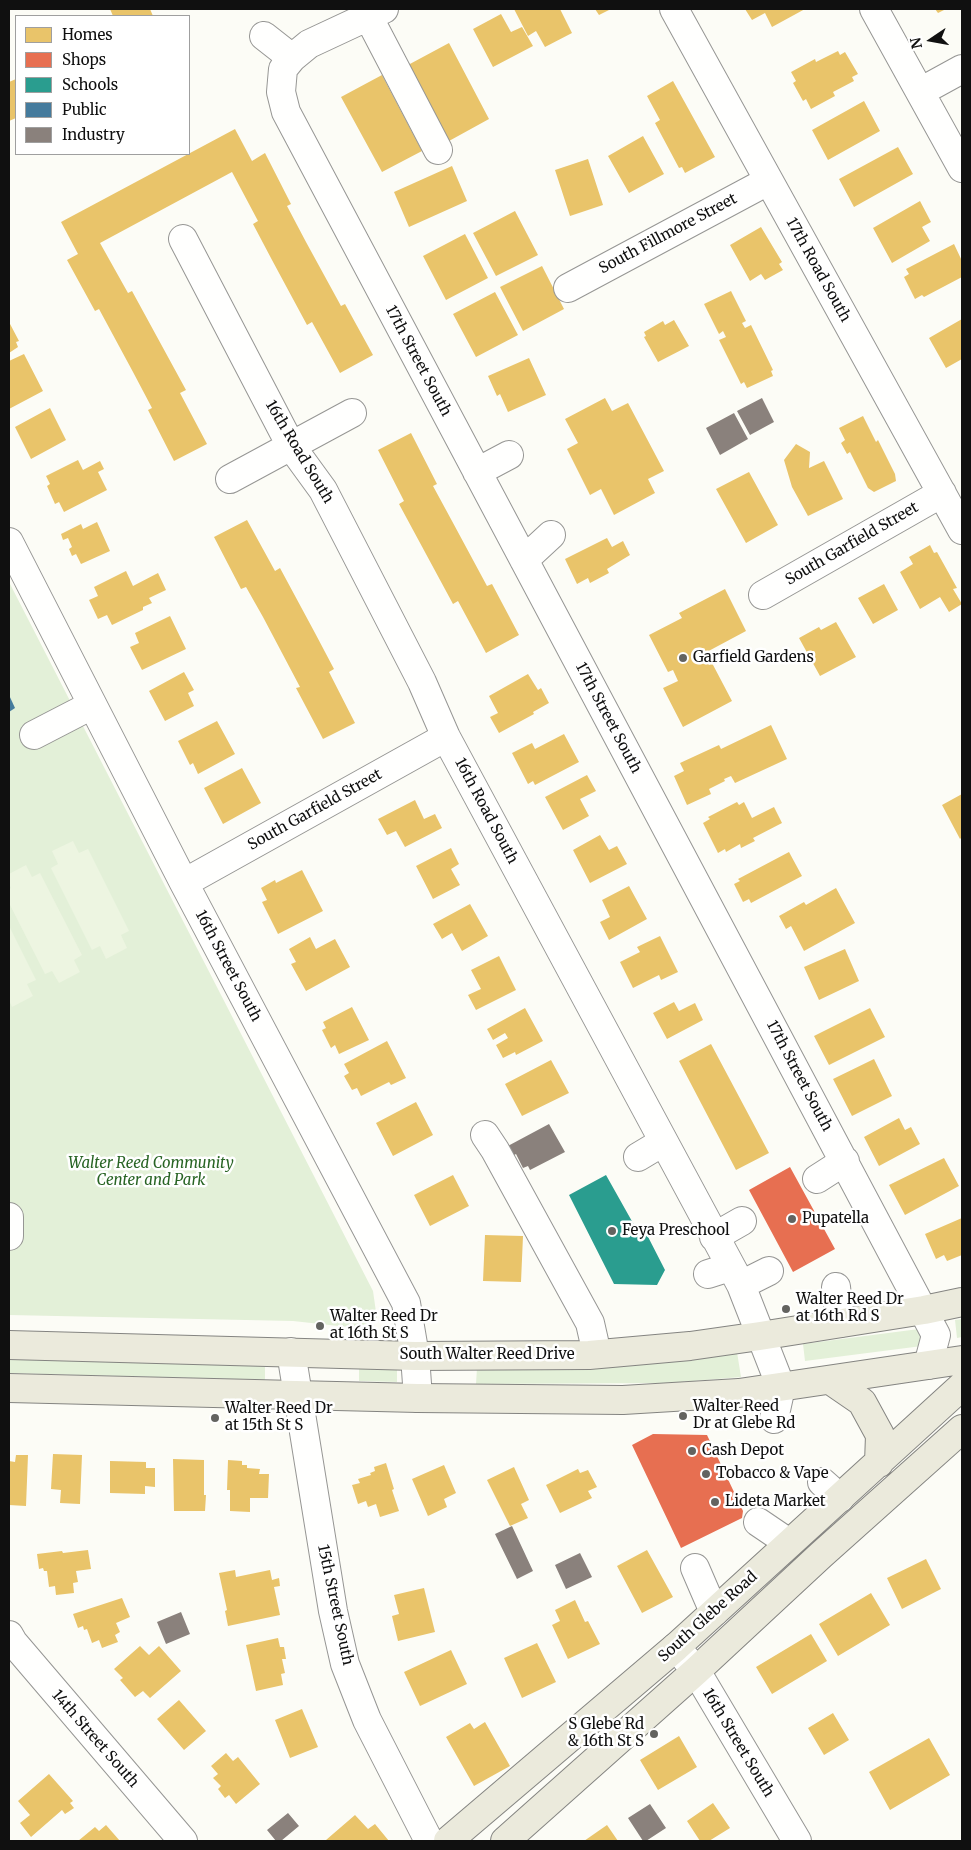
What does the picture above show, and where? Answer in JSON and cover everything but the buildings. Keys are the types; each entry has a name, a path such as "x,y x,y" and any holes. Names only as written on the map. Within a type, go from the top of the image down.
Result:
{"main road":[{"name":"South Walter Reed Drive","path":"9,1345 415,1356 597,1354 690,1346 924,1310 962,1302"},
{"path":"9,1388 298,1396 623,1400 781,1388 962,1360"},
{"path":"830,1380 862,1402 880,1435 879,1463"},
{"name":"South Glebe Road","path":"448,1841 676,1647 789,1543 831,1490 879,1463 962,1386"},
{"name":"South Glebe Road","path":"504,1841 696,1671 821,1555 962,1429"}],"street":[{"name":"17th Road South","path":"674,9 962,530"},
{"path":"874,9 962,168"},
{"path":"264,36 288,64 308,44 376,12 438,150"},
{"name":"17th Street South","path":"288,64 281,92 286,112 924,1310 936,1335 928,1366"},
{"path":"920,92 962,69"},
{"name":"South Fillmore Street","path":"568,288 768,181"},
{"name":"16th Road South","path":"184,239 291,446 323,490 422,682 446,738 623,1089 663,1142 714,1236 726,1275 760,1336 781,1388"},
{"path":"230,479 352,413"},
{"path":"477,472 509,455"},
{"name":"South Garfield Street","path":"763,595 942,493"},
{"path":"524,560 551,535"},
{"name":"16th Street South","path":"9,542 184,883 406,1303 415,1356 418,1398"},
{"path":"34,735 92,705"},
{"name":"South Garfield Street","path":"184,883 446,738"},
{"path":"484,1135 495,1150 590,1323 597,1354"},
{"path":"638,1157 663,1142"},
{"path":"817,1179 845,1161"},
{"path":"9,1217 9,1236"},
{"path":"714,1236 742,1221"},
{"path":"726,1275 768,1271"},
{"path":"836,1287 840,1323"},
{"name":"15th Street South","path":"291,1352 333,1611 345,1664 367,1720 429,1841"},
{"path":"774,1419 781,1388"},
{"path":"758,1522 789,1543"},
{"path":"695,1568 714,1612"},
{"name":"14th Street South","path":"9,1635 12,1642 183,1841"},
{"name":"16th Street South","path":"676,1647 696,1671 797,1841"}],"green space":[{"name":"Walter Reed Community Center and Park","path":"9,582 373,1291 377,1319 357,1328 293,1321 9,1315"},
{"path":"73,841 79,853 88,849 129,931 121,935 127,948 106,959 100,946 92,950 51,868 58,864 52,851"},
{"path":"26,865 32,877 40,873 82,955 74,960 80,972 59,983 52,971 45,974 9,903 9,889 11,888 9,874"},
{"path":"9,926 36,980 27,984 33,996 12,1007 9,1000"},
{"path":"962,1319 962,1337 957,1338 955,1320"},
{"path":"919,1329 922,1346 805,1361 803,1344"},
{"path":"737,1352 741,1377 669,1383 476,1384 477,1368"},
{"path":"9,1356 265,1362 265,1380 9,1373"},
{"path":"359,1365 397,1366 397,1382 359,1381"}],"place":[{"name":"Garfield Gardens","path":"683,658"},
{"name":"Pupatella","path":"792,1219"},
{"name":"Feya Preschool","path":"612,1231"},
{"name":"Walter Reed Dr at 16th Rd S","path":"786,1309"},
{"name":"Walter Reed Dr at 16th St S","path":"320,1326"},
{"name":"Walter Reed Dr at Glebe Rd","path":"683,1416"},
{"name":"Walter Reed Dr at 15th St S","path":"215,1418"},
{"name":"Cash Depot","path":"692,1451"},
{"name":"Tobacco & Vape","path":"706,1474"},
{"name":"Lideta Market","path":"715,1502"},
{"name":"S Glebe Rd & 16th St S","path":"654,1734"}]}
